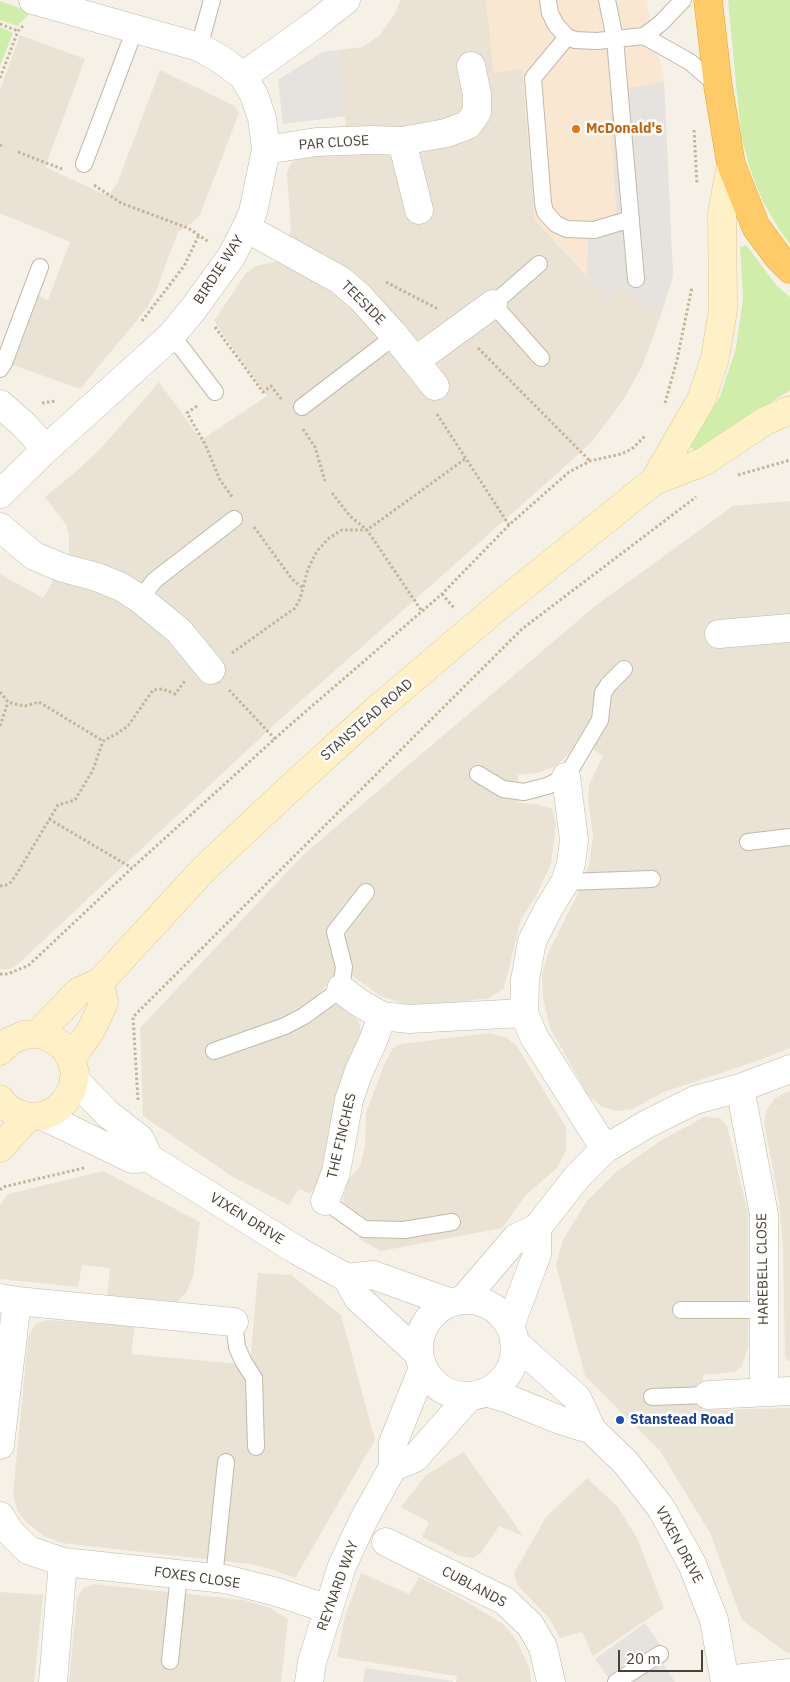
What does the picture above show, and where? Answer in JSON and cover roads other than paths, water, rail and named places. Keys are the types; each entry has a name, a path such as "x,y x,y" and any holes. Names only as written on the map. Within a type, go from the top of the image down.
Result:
{"highway":[{"path":"708,0 718,86 731,164 756,227 790,269"}],"main road":[{"name":"STANSTEAD ROAD","path":"654,481 701,400 715,358 723,310 722,213 731,164"},
{"name":"STANSTEAD ROAD","path":"38,1034 78,992 100,982 204,869 292,786 375,711 501,604 654,481 703,462 765,421 790,410"},
{"path":"73,1069 104,1003 100,982"},
{"path":"0,1051 10,1041 24,1035 38,1034 55,1040 64,1047 73,1069 73,1088 66,1100 56,1110 36,1116 0,1148"},
{"path":"0,1099 3,1104 14,1112 36,1116"}],"street":[{"path":"243,76 346,0"},
{"name":"BIRDIE WAY","path":"0,494 46,449 170,336 194,308 231,257 246,228 253,212 266,150 262,118 254,95 243,76 222,60 199,47 40,2"},
{"name":"PAR CLOSE","path":"266,150 316,142 402,141 446,133 468,125 477,112 477,94 471,66"},
{"path":"402,141 419,210"},
{"name":"TEESIDE","path":"246,228 340,280 360,297 395,336 435,386"},
{"path":"416,361 493,304"},
{"path":"8,411 46,449"},
{"path":"0,526 34,556 63,568 97,577 121,587 140,599 179,631 207,664"},
{"path":"720,634 790,628"},
{"path":"566,777 574,840 570,864 565,882 532,941 525,980 524,1013 534,1037 605,1150"},
{"path":"342,989 358,1002 382,1016 409,1019 524,1013"},
{"name":"THE FINCHES","path":"325,1200 336,1172 349,1100 382,1016"},
{"path":"477,1394 456,1394 442,1389 431,1380 421,1361 420,1340 424,1326 431,1316 440,1308 457,1301 516,1238 537,1228 577,1177 605,1150 647,1124 695,1100 740,1088 790,1068"},
{"name":"VIXEN DRIVE","path":"73,1069 108,1114 120,1140 132,1159 149,1158 347,1278 358,1298 421,1361"},
{"name":"HAREBELL CLOSE","path":"708,1395 783,1391 764,1310 764,1214 740,1088"},
{"name":"VIXEN DRIVE","path":"36,1116 120,1140"},
{"path":"393,1467 416,1458 477,1394 497,1385 507,1373 514,1358 512,1334 538,1254 537,1228"},
{"path":"347,1278 373,1275 457,1301 475,1301 487,1304 500,1313 512,1334"},
{"path":"0,1445 8,1300 234,1322"},
{"name":"VIXEN DRIVE","path":"512,1334 577,1398 592,1430 626,1463 661,1508 692,1564 714,1620 725,1681"},
{"name":"REYNARD WAY","path":"309,1682 312,1662 346,1558 364,1519 393,1467 393,1443 421,1361"},
{"name":"VIXEN DRIVE","path":"477,1394 506,1398 560,1420 592,1430"},
{"name":"FOXES CLOSE","path":"0,1516 10,1532 28,1550 63,1562 214,1578 277,1592 328,1609"},
{"name":"CUBLANDS","path":"386,1542 504,1601 530,1625 543,1647 551,1682"},
{"path":"53,1682 63,1562"},
{"path":"725,1681 790,1673"}],"lane":[{"path":"199,47 212,0"},
{"path":"548,0 550,13 556,25 566,37 575,40 597,41 644,36 661,23 683,0"},
{"path":"607,0 615,39 636,279"},
{"path":"78,168 135,29"},
{"path":"644,36 690,62 718,86"},
{"path":"566,37 532,78 542,204 545,212 556,224 567,229 594,230 631,219"},
{"path":"539,264 493,304 541,358"},
{"path":"0,368 4,363 40,267"},
{"path":"170,336 216,392"},
{"path":"296,412 395,336"},
{"path":"140,599 155,580 241,519"},
{"path":"478,774 503,789 524,792 547,786 566,777 600,720 603,693 624,669"},
{"path":"748,842 790,837"},
{"path":"565,882 652,879"},
{"path":"214,1052 284,1026 304,1016 342,989 344,966 335,932 366,892"},
{"path":"325,1200 364,1229 404,1230 452,1222"},
{"path":"681,1310 764,1310"},
{"path":"234,1322 238,1347 243,1361 254,1378 256,1447"},
{"path":"652,1397 708,1395"},
{"path":"214,1578 226,1462"},
{"path":"170,1661 179,1574"},
{"path":"616,1682 660,1654"}],"place":[{"name":"McDonald's","path":"576,129"},
{"name":"Stanstead Road","path":"620,1420"}]}
